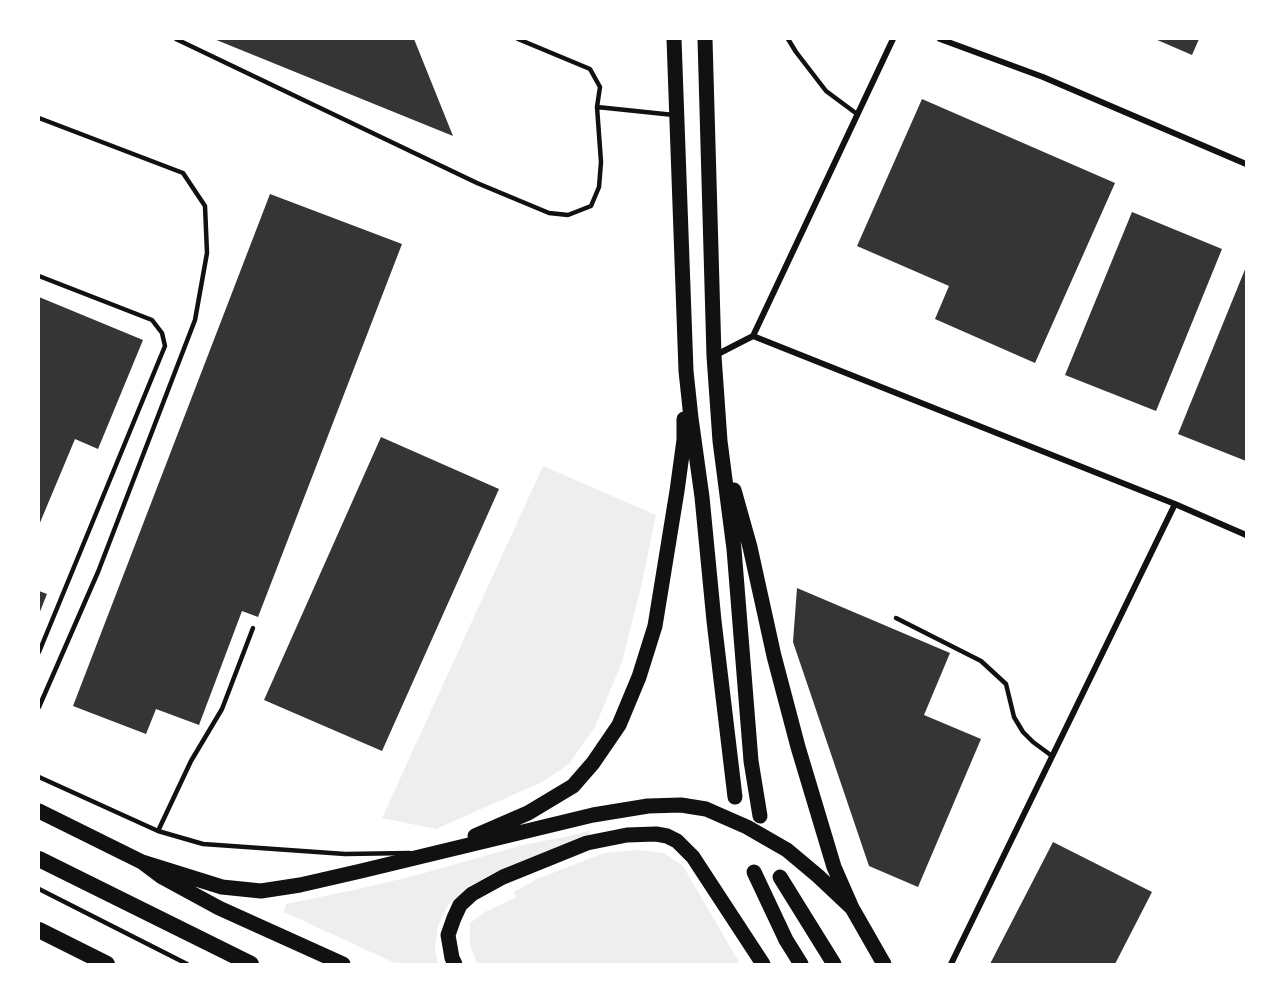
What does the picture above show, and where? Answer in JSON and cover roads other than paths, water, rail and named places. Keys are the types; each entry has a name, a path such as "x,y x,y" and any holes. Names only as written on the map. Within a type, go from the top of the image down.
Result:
{"highway":[{"path":"39,859 251,964"},
{"path":"39,930 107,964"}],"main road":[{"path":"436,852 528,813 573,786 593,763 619,725 639,677 655,626 684,440 686,371 674,39"},
{"path":"705,39 714,356 720,441 734,549 751,760 760,816"},
{"path":"686,371 735,797"},
{"path":"720,441 750,547 774,656 798,747 834,867 852,908 884,964"},
{"path":"39,811 142,862 222,887 261,891 300,885 593,815 648,806 681,805 706,809 747,827 787,850 852,908"},
{"path":"455,964 448,935 460,905 472,894 503,877 586,843 627,835 656,834 668,836 677,841 693,857 763,964"},
{"path":"142,862 162,877 219,908 343,964"},
{"path":"754,872 786,940 801,964"},
{"path":"780,877 834,964"}],"street":[{"path":"714,356 753,336 893,39"},
{"path":"940,39 1043,77 1246,164"},
{"path":"753,336 1175,504 1246,535"},
{"path":"951,964 1175,504"}],"lane":[{"path":"176,39 477,183 549,213 568,215 591,206 600,187 601,162 597,107 600,87 590,69 518,39"},
{"path":"788,39 826,91 857,114"},
{"path":"597,107 677,115"},
{"path":"39,118 183,173 205,206 207,253 195,320 98,572 39,707"},
{"path":"39,276 152,320 162,333 165,346 39,652"},
{"path":"896,618 981,661 1006,684 1014,717 1023,732 1052,756"},
{"path":"158,831 191,761 222,709 254,628"},
{"path":"39,777 158,831 203,844 345,854 436,852"},
{"path":"39,890 187,964"}]}
